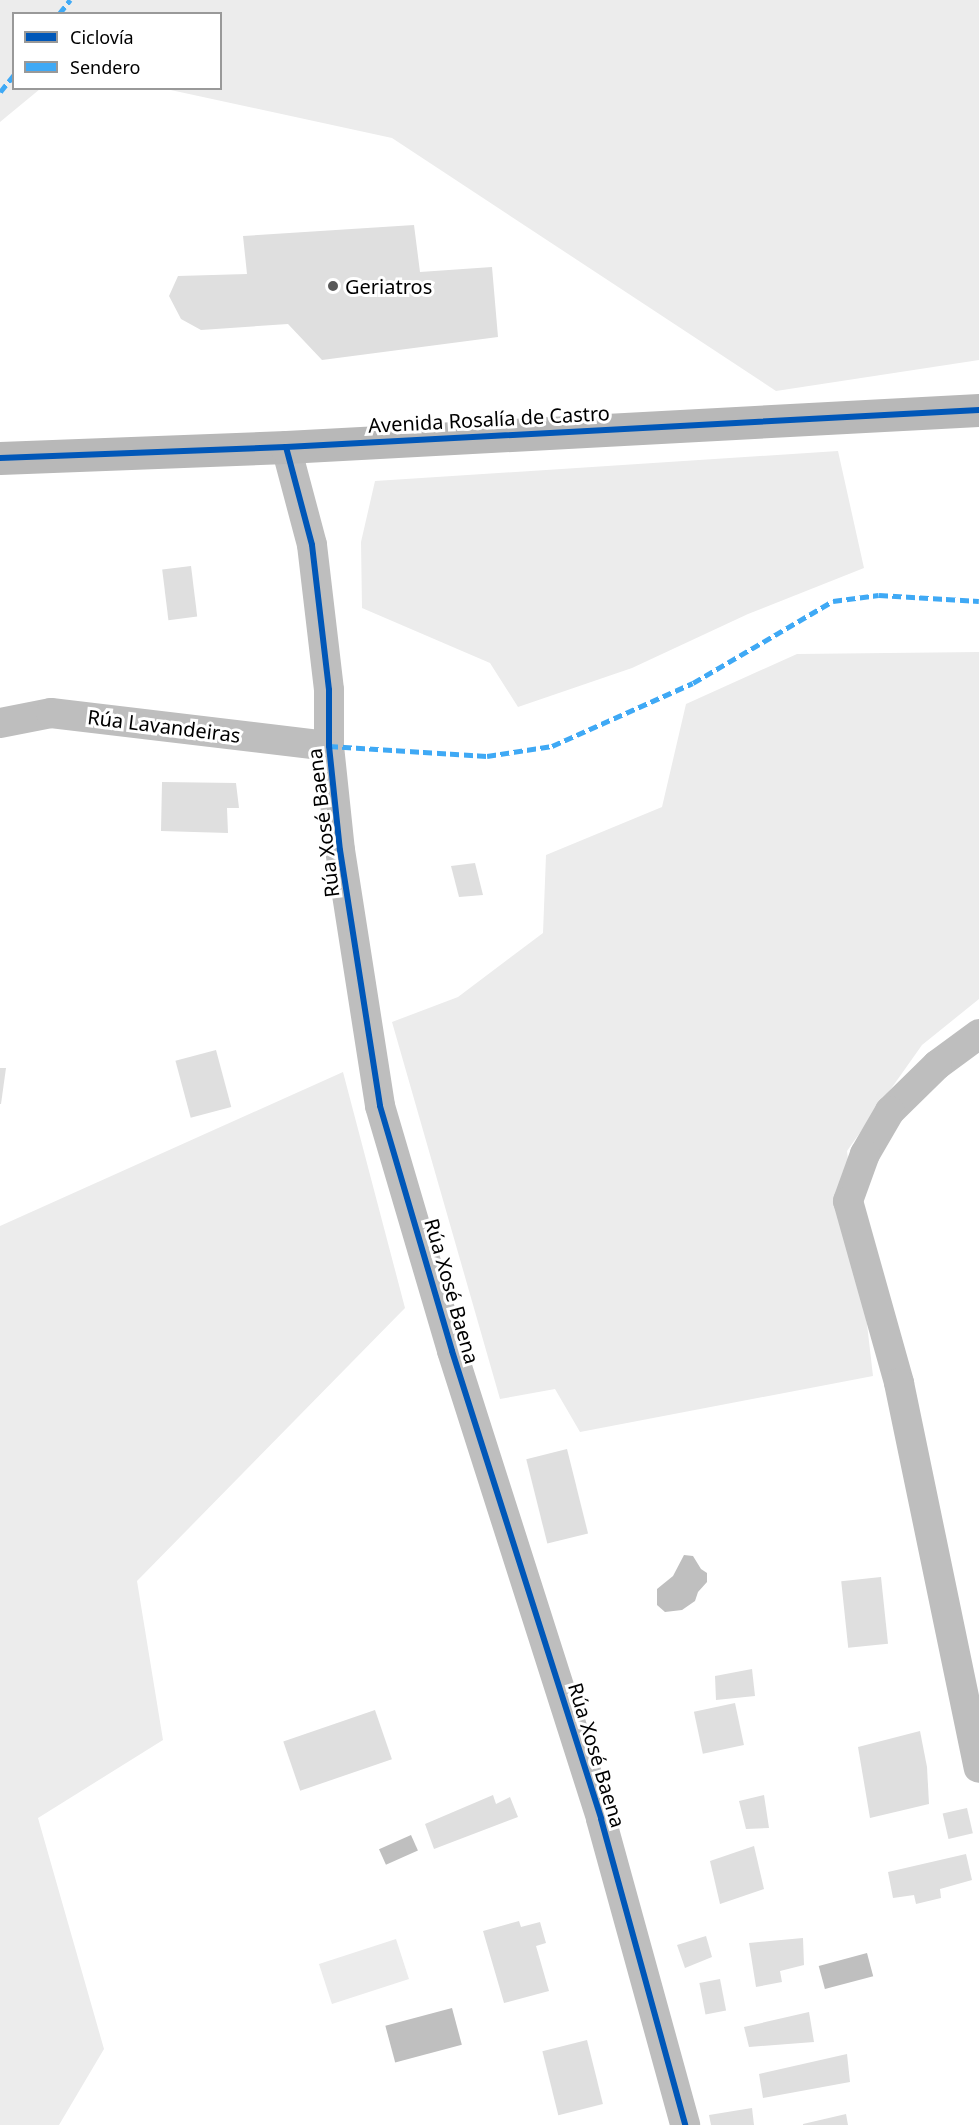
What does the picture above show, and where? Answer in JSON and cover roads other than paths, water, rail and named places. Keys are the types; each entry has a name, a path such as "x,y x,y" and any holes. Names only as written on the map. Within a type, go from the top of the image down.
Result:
{"street":[{"name":"Avenida Rosalía de Castro","path":"0,458 286,447 979,410"},
{"name":"Rúa Xosé Baena","path":"286,447 312,545 328,690 329,746 340,850 380,1106 452,1351 601,1819 685,2125"},
{"name":"Rúa Lavandeiras","path":"0,723 51,713 329,746"},
{"path":"979,1034 937,1065 890,1111 866,1154 848,1201 899,1383 979,1768"}],"place":[{"name":"Geriatros","path":"333,286"}]}
